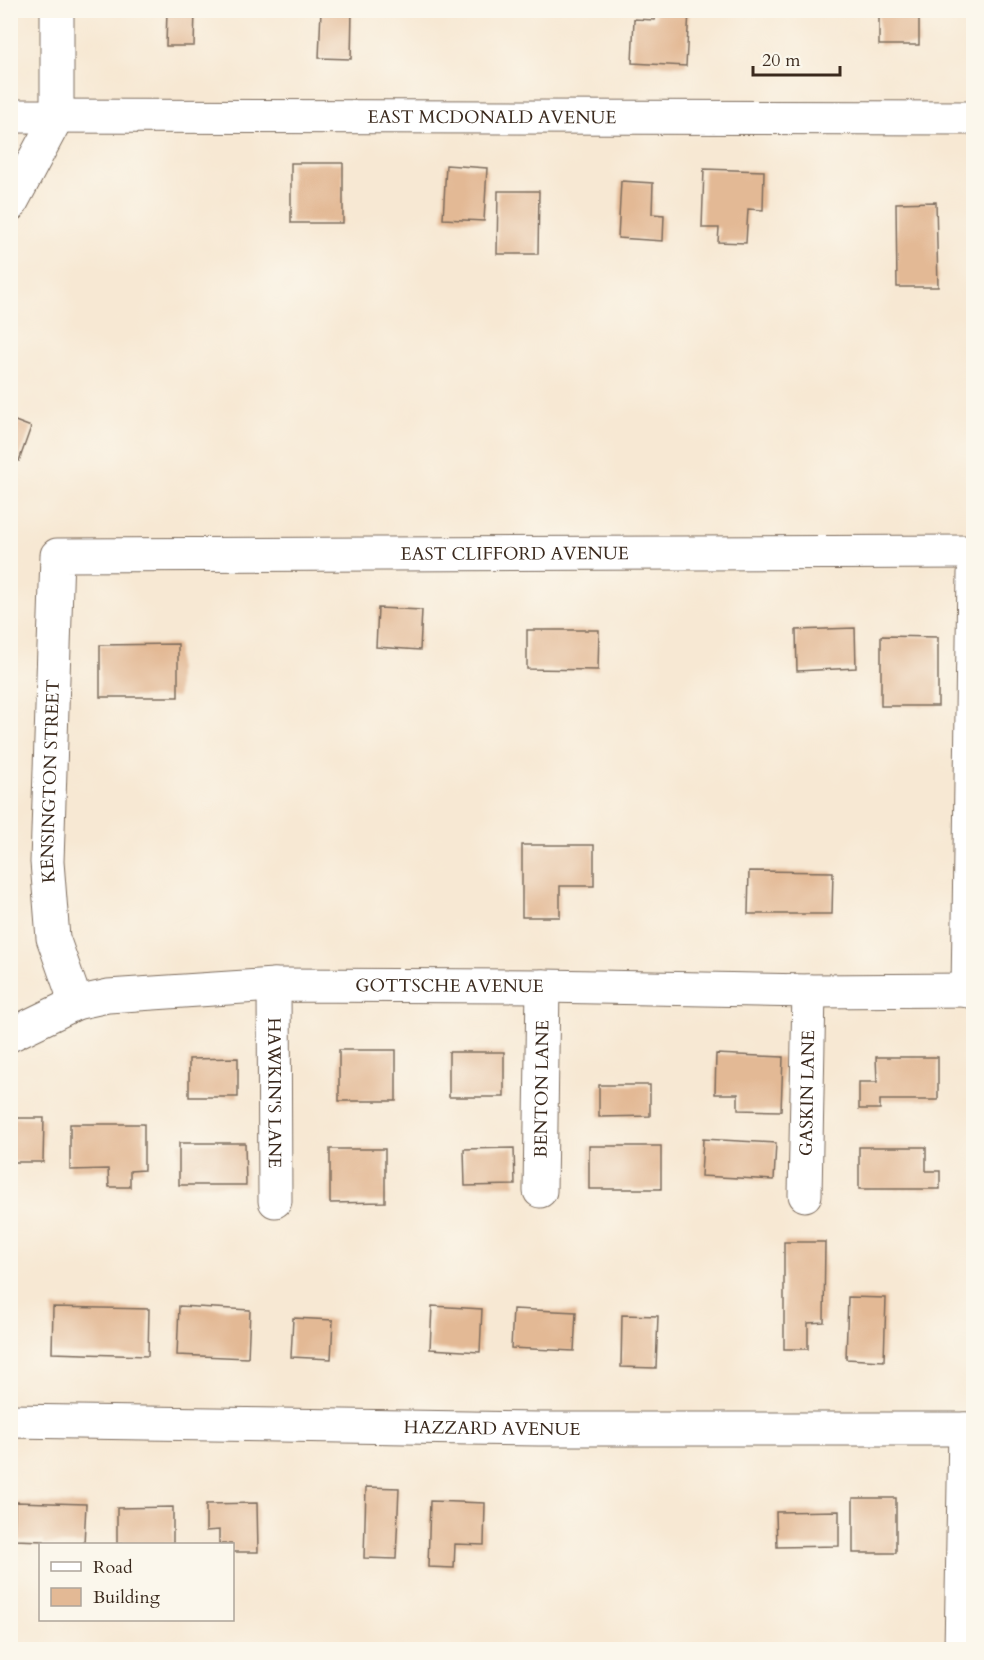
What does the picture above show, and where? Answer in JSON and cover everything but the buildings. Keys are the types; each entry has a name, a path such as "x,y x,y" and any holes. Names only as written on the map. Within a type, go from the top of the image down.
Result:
{"street":[{"path":"10,205 57,117 57,10"},
{"name":"EAST MCDONALD AVENUE","path":"10,116 974,118"},
{"name":"EAST CLIFFORD AVENUE","path":"57,555 974,552"},
{"name":"KENSINGTON STREET","path":"57,555 47,862 53,938 76,1003"},
{"path":"971,991 974,573"},
{"name":"GOTTSCHE AVENUE","path":"10,1035 76,1003 108,996 274,985 971,991"},
{"name":"HAWKIN'S LANE","path":"274,985 275,1201"},
{"name":"BENTON LANE","path":"540,1191 543,986"},
{"name":"GASKIN LANE","path":"805,1195 809,991"},
{"name":"HAZZARD AVENUE","path":"10,1421 539,1429 969,1429"},
{"path":"961,1650 969,1429"}]}
